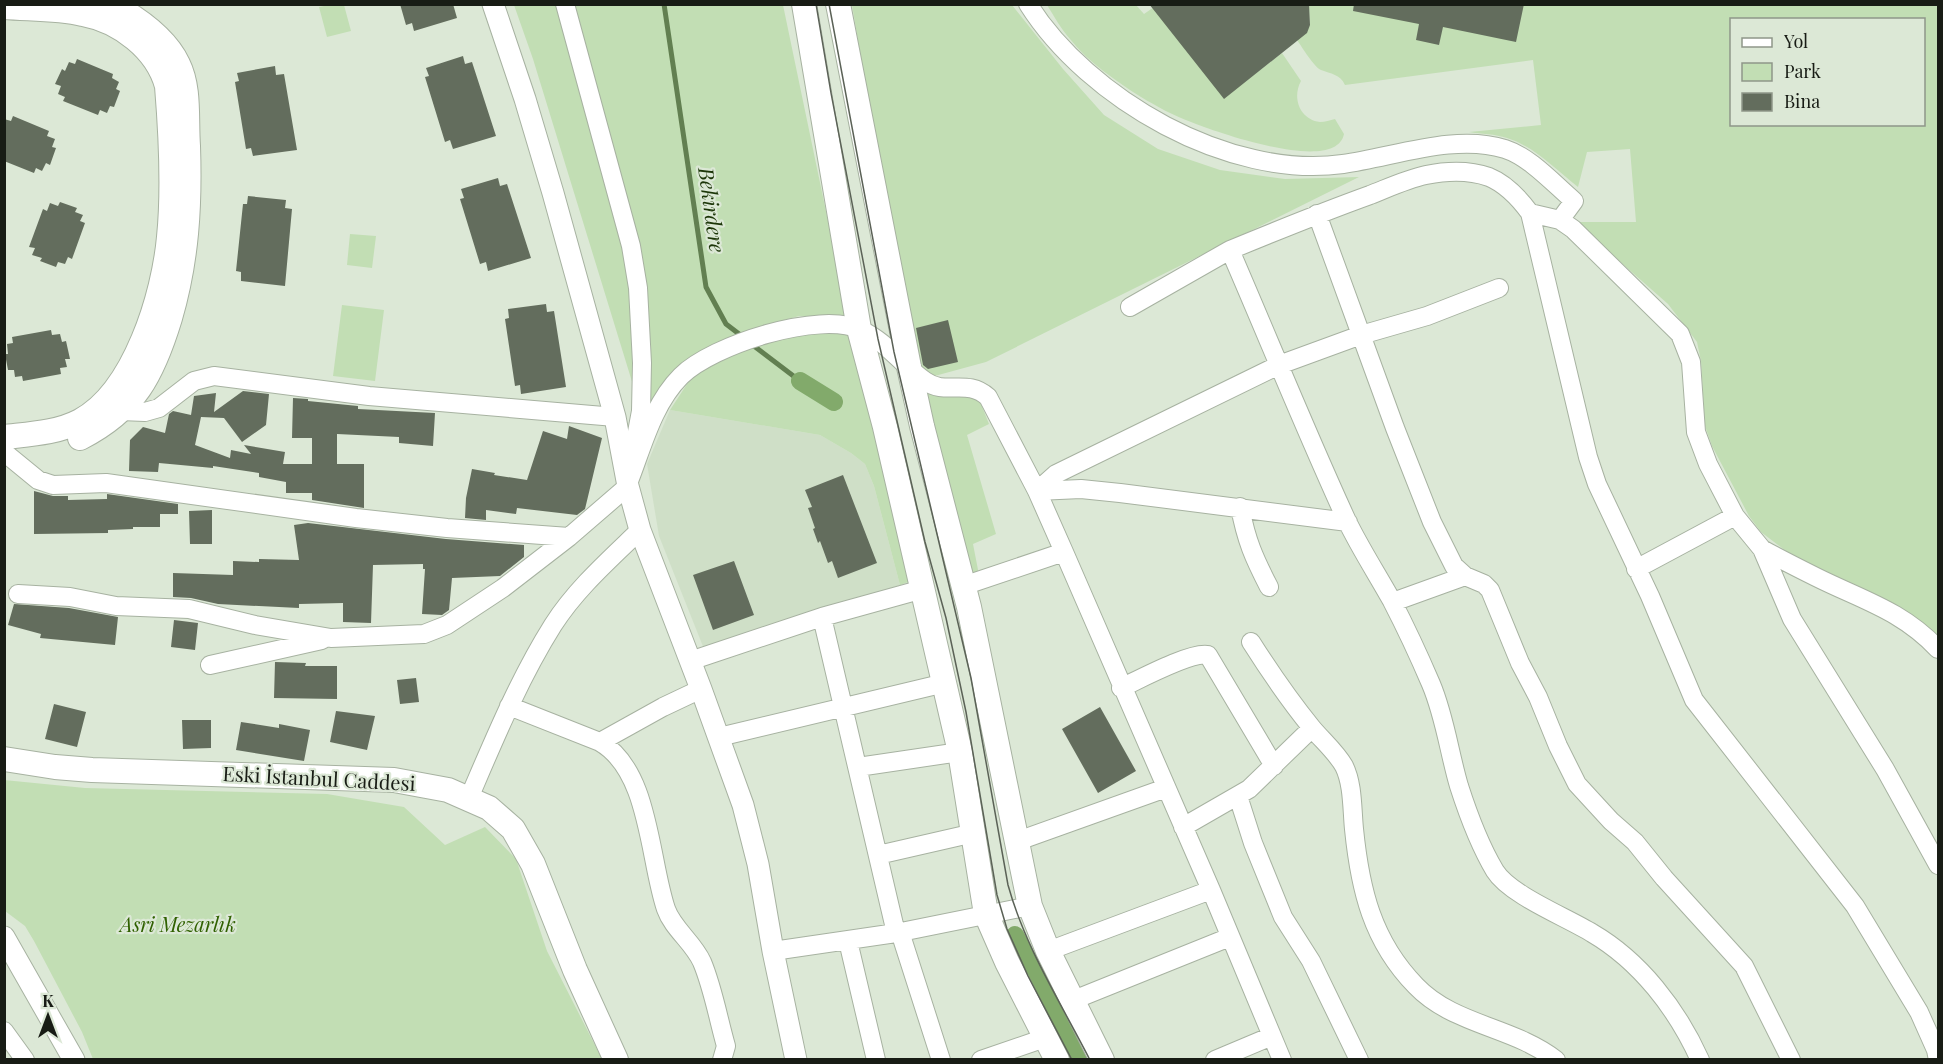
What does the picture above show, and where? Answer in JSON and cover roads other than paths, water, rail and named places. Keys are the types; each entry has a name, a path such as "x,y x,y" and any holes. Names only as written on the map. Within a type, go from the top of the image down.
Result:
{"main road":[{"path":"5,453 77,439 121,411 140,388 158,357 178,290 186,242 189,179 183,76 168,48 154,33 111,4"},
{"path":"804,4 859,329 945,683 974,833 1008,910 1048,951 1102,1059"},
{"path":"838,4 909,367 963,586 1016,842 1008,910 1007,962 1057,1059"},
{"path":"4,7 84,14 116,26 147,50 163,71 167,86 171,183 170,235 165,266 145,335 124,378 114,393 81,420 64,428 4,437"},
{"name":"Eski İstanbul Caddesi","path":"4,759 92,770 394,780 448,790 469,798 489,808 501,818 522,843 533,864 575,970 616,1059"},
{"name":"Eski İstanbul Caddesi","path":"4,770 45,776 393,790 466,809 496,826 521,856 571,982 607,1059"}],"street":[{"path":"493,4 550,183 615,417 640,530 719,737 752,838 772,951 796,1059"},
{"path":"565,4 631,246 638,288 642,363 640,411 628,483"},
{"path":"1028,4 1054,39 1109,92 1148,118 1181,134 1244,156 1307,165 1340,165 1462,143 1506,150 1535,167 1574,201 1560,220"},
{"path":"1130,307 1230,250 1317,214 1423,176 1445,172 1488,177 1505,186 1520,199 1530,213 1587,457 1694,700 1855,906 1919,1012 1938,1059"},
{"path":"1530,213 1560,220 1573,229 1680,334 1691,362 1696,432 1708,464 1735,516 1762,549 1792,619 1885,769 1938,865"},
{"path":"1317,214 1395,428 1432,522 1454,566 1465,576 1484,584 1490,590 1520,663 1577,784 1611,821 1635,842 1743,966 1791,1059"},
{"path":"1230,250 1348,522 1393,602 1432,686 1450,744 1459,786 1481,841 1497,873 1506,882 1533,900 1610,944 1632,963 1655,987 1680,1021 1700,1059"},
{"path":"1037,491 1056,474 1279,365 1361,335 1427,316 1499,288"},
{"path":"210,665 331,638 403,636 424,634 438,629 503,588 568,537 628,483 657,407 682,375 725,349 791,328 839,324 859,329 878,339 926,382 940,388 971,387 981,390 988,397 1037,491 1282,1059"},
{"path":"121,411 153,411 194,381 214,376 369,396 615,417"},
{"path":"5,453 38,480 53,485 106,483 368,519 447,528 568,537"},
{"path":"1037,491 1090,490 1348,522"},
{"path":"1240,507 1245,537 1269,588"},
{"path":"1636,569 1735,516"},
{"path":"469,798 509,706 554,625 601,567 640,530"},
{"path":"1762,549 1816,577 1884,607 1908,621 1938,649"},
{"path":"963,586 1064,552"},
{"path":"1393,602 1465,576"},
{"path":"690,661 822,617 923,589"},
{"path":"18,594 70,597 116,606 189,609 255,625 331,638"},
{"path":"822,617 898,932 941,1059"},
{"path":"1251,642 1282,690 1344,766 1351,800 1362,886 1375,926 1383,943 1399,966 1427,997 1444,1008 1523,1040 1556,1059"},
{"path":"1122,688 1198,654 1208,655 1274,766"},
{"path":"719,737 945,683"},
{"path":"600,742 655,711 701,689"},
{"path":"509,706 600,742 618,756 634,786 649,834 666,911 701,962 726,1046 722,1059"},
{"path":"1183,827 1238,796 1274,766 1312,728"},
{"path":"858,767 960,752"},
{"path":"1016,842 1166,788"},
{"path":"1238,796 1253,843 1283,917 1311,961 1359,1059"},
{"path":"878,855 974,833"},
{"path":"1048,951 1211,890"},
{"path":"772,951 848,941 1008,910"},
{"path":"1071,1001 1230,937"},
{"path":"4,938 74,1059"},
{"path":"848,941 876,1059"},
{"path":"4,1031 25,1059"},
{"path":"1215,1059 1272,1036"},
{"path":"981,1059 1045,1038"}],"waterway":[{"name":"Bekirdere","path":"664,4 706,287 726,324 743,337"},
{"name":"Bekirdere","path":"750,343 800,381"},
{"path":"800,381 834,402"},
{"path":"1015,935 1080,1060"}],"tram line":[{"path":"816,4 878,339 925,542 946,618 966,712 997,895 1007,929 1028,976 1072,1060"},
{"path":"829,4 894,352 971,678 1008,885 1034,953 1090,1060"}],"park label":[{"name":"Asri Mezarlık","path":"178,925"}]}
